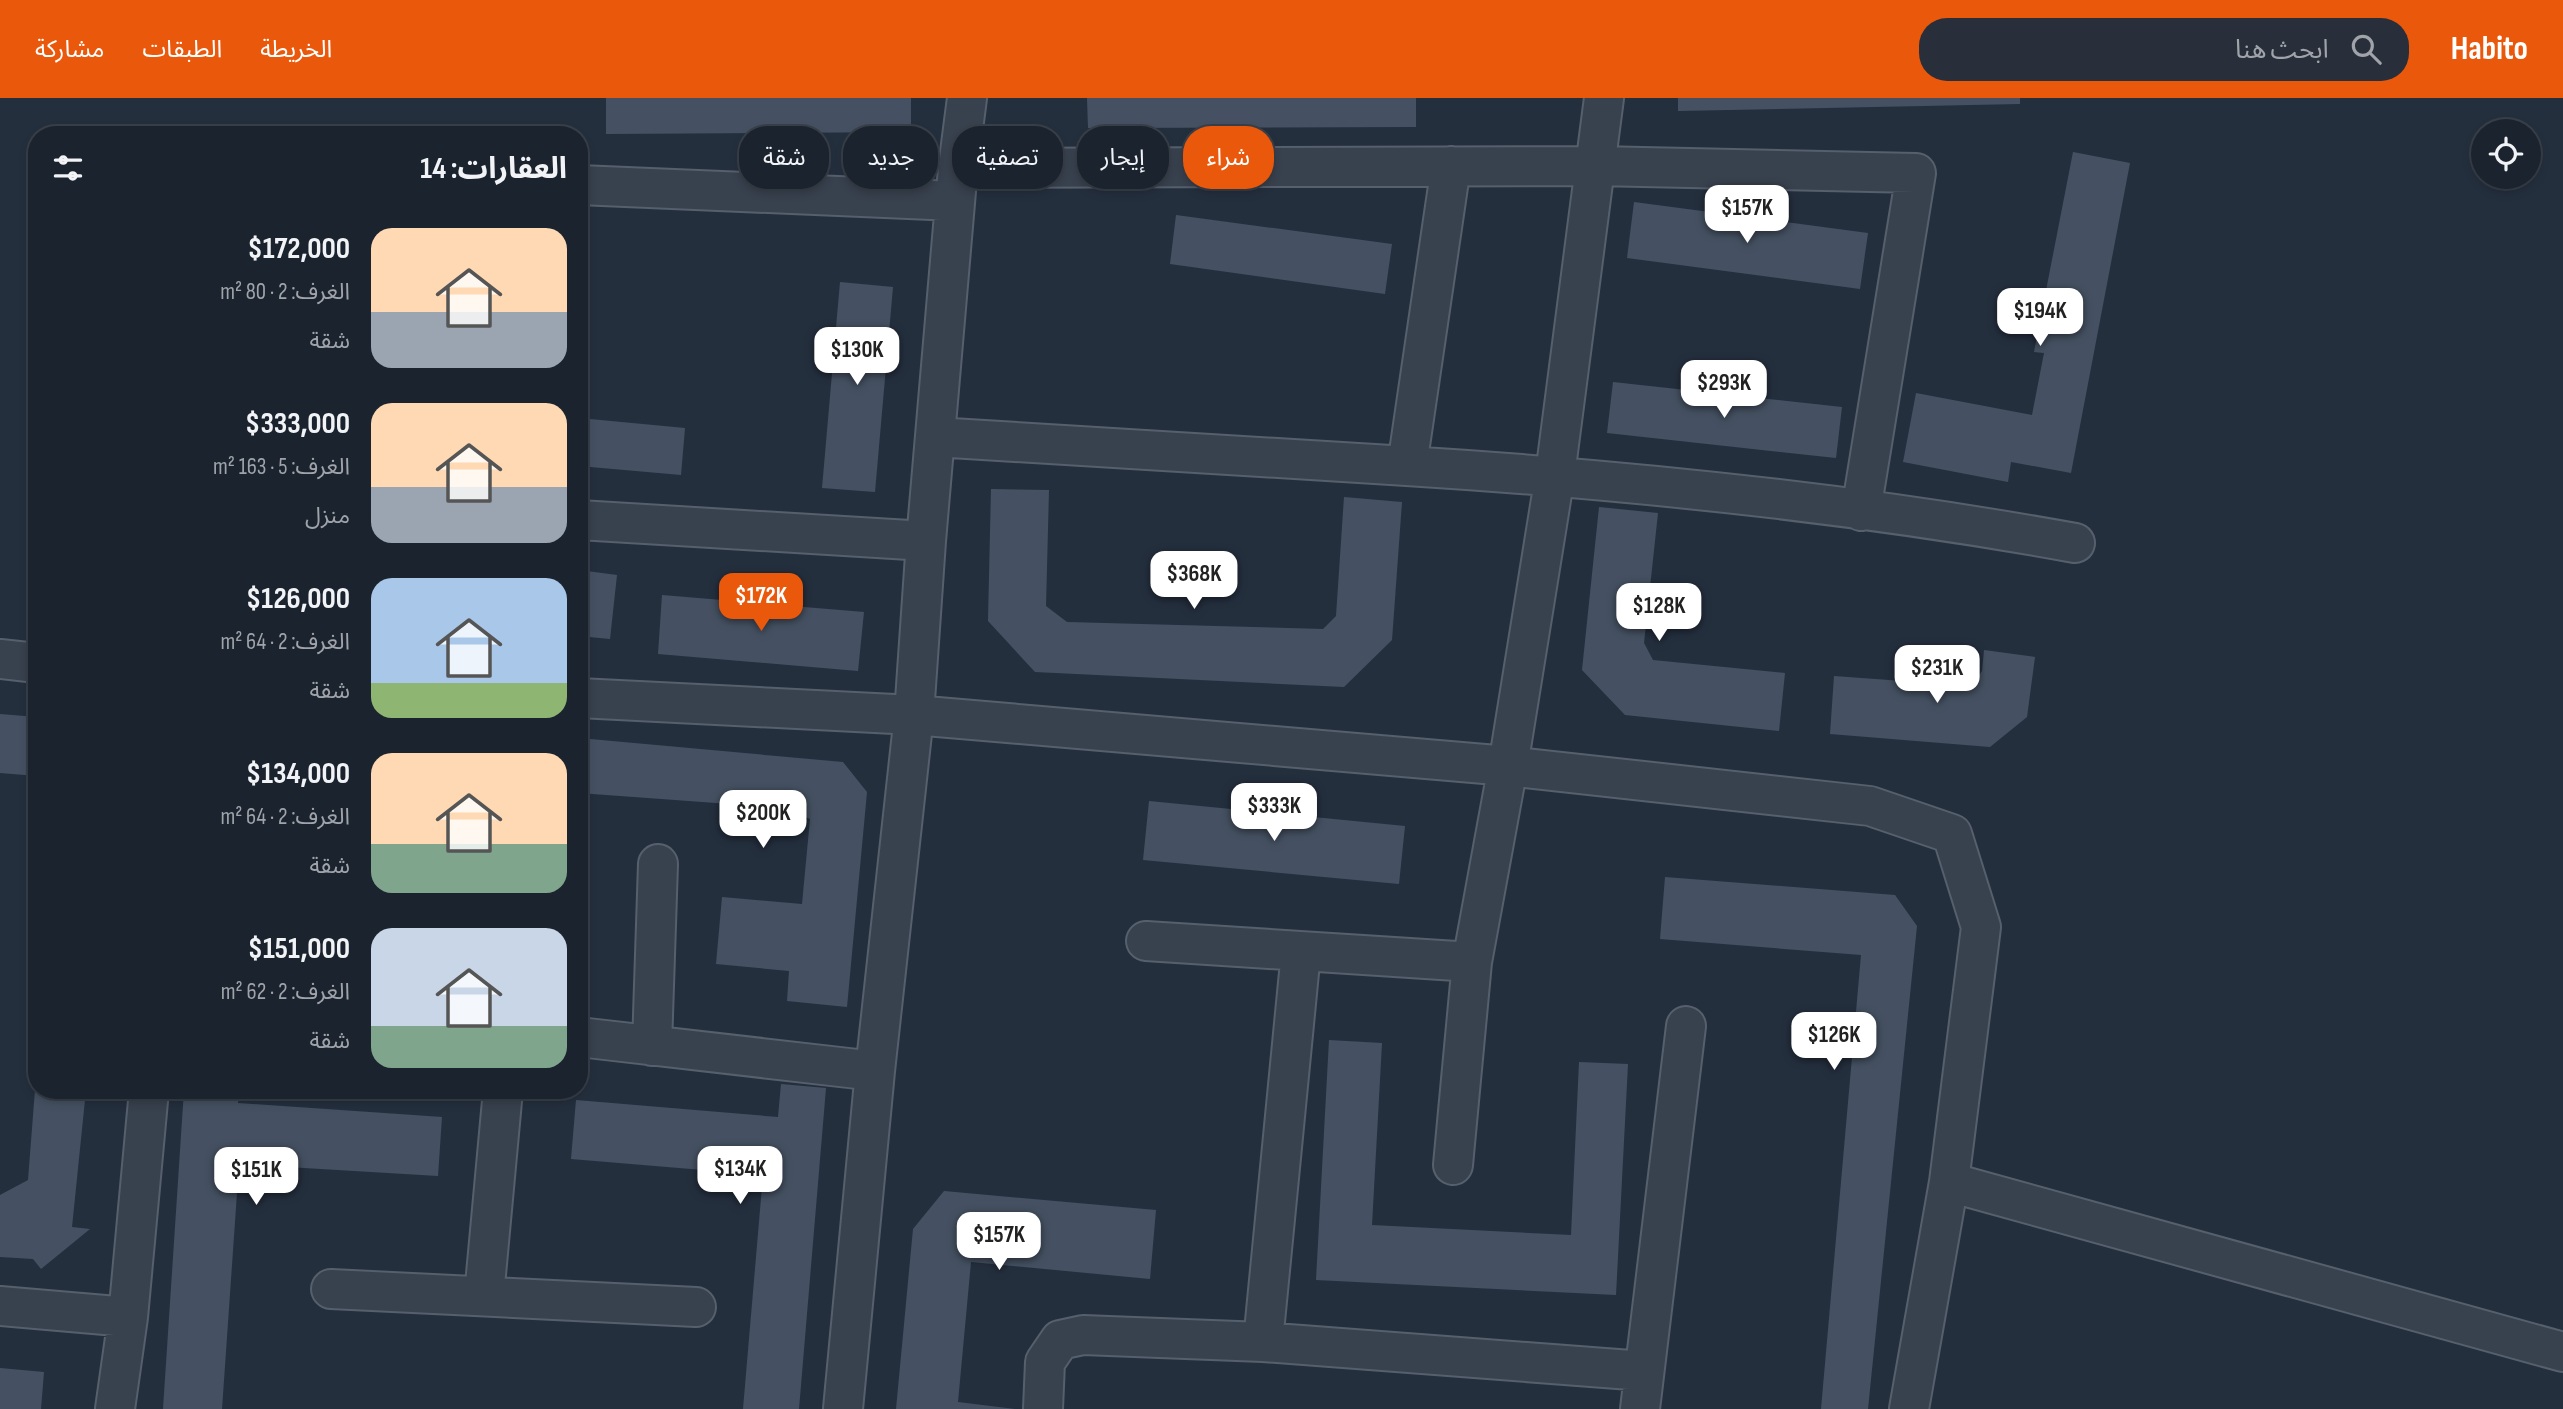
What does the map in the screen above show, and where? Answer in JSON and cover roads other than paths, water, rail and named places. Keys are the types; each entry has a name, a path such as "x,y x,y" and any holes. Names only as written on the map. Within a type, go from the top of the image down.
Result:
{"street":[{"path":"964,126 967,98"},
{"path":"1453,1165 1472,962 1508,766 1555,475 1604,98"},
{"path":"1407,466 1451,166"},
{"path":"1063,181 1451,166 1597,166 1916,173 1861,511"},
{"path":"588,185 952,185"},
{"path":"843,1409 875,1071 914,715 926,541 957,189"},
{"path":"935,437 1555,475 1962,523 2075,543"},
{"path":"588,521 926,541"},
{"path":"0,659 28,662"},
{"path":"588,698 914,715 1508,766 1870,806 1952,834 1981,927 1949,1182 1909,1409"},
{"path":"652,1046 658,864"},
{"path":"1146,941 1472,962"},
{"path":"1263,1342 1301,952"},
{"path":"1640,1409 1686,1026"},
{"path":"588,1038 875,1071"},
{"path":"115,1409 128,1317 148,1099"},
{"path":"484,1296 502,1099"},
{"path":"1949,1182 2563,1352"},
{"path":"331,1289 696,1307"},
{"path":"0,1306 128,1317"},
{"path":"1043,1409 1045,1362 1060,1340 1083,1335 1263,1342 1644,1371"}]}
